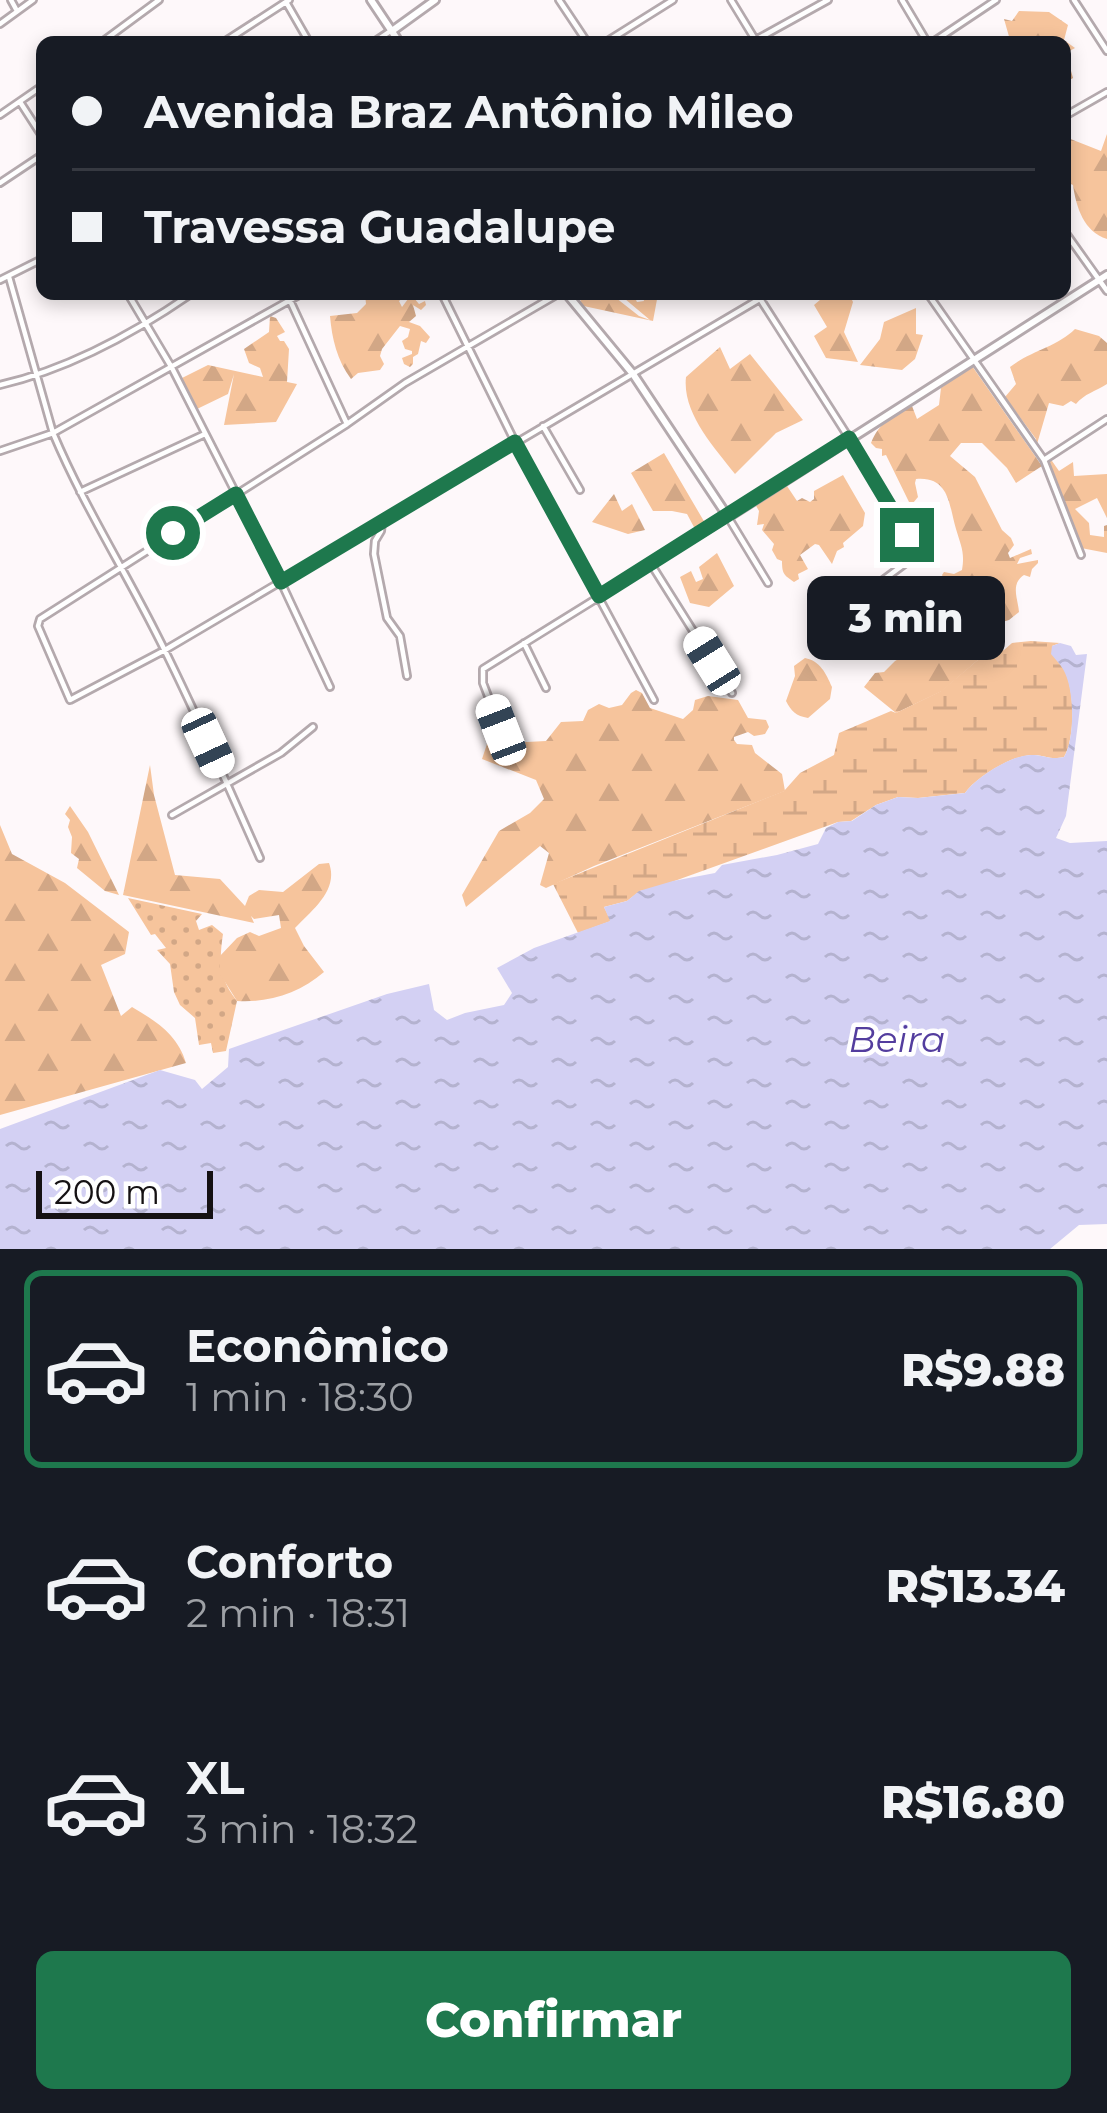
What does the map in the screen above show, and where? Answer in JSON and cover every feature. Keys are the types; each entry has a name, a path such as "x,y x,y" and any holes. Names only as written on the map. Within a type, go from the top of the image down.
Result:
{"street":[{"path":"11,0 17,11"},
{"path":"0,24 33,0"},
{"path":"110,36 159,0"},
{"path":"370,0 395,36"},
{"path":"384,36 435,0"},
{"path":"559,0 583,36"},
{"path":"616,36 673,0"},
{"path":"731,0 752,36"},
{"path":"764,36 828,0"},
{"path":"902,0 926,36"},
{"path":"939,36 996,0"},
{"path":"1074,0 1107,51"},
{"path":"233,36 288,1 306,36"},
{"path":"0,115 36,90"},
{"path":"1071,113 1107,92"},
{"path":"20,102 36,127"},
{"path":"0,183 36,159"},
{"path":"1071,239 1103,278 1107,291"},
{"path":"0,280 36,262"},
{"path":"9,278 53,433 165,650 260,858"},
{"path":"1071,299 1103,278"},
{"path":"131,300 206,434 330,687"},
{"path":"0,385 37,376 144,326 182,300"},
{"path":"0,451 53,433 284,300"},
{"path":"290,300 347,424"},
{"path":"445,300 515,442 654,700"},
{"path":"552,300 392,391 39,621 70,700 165,650 752,300"},
{"path":"568,300 632,374 768,583"},
{"path":"762,300 918,554 848,606"},
{"path":"932,300 1044,460 1081,555"},
{"path":"501,730 482,672 1069,300"},
{"path":"1044,460 1107,419"},
{"path":"543,426 580,490"},
{"path":"80,492 206,434"},
{"path":"382,522 374,554 387,618 400,636 407,676"},
{"path":"651,564 732,693"},
{"path":"524,643 547,688"},
{"path":"172,814 280,754 313,727"}],"green space":[{"path":"1019,11 1049,12 1068,25 1065,36 1009,36 1004,19 1012,21"},
{"path":"1107,134 1107,239 1087,225 1079,210 1071,184 1071,139 1101,151"},
{"path":"366,300 400,300 402,307 407,300 425,301 421,310 413,305 416,316 409,322 430,337 426,343 421,341 410,367 402,358 412,351 402,341 410,329 400,326 382,349 380,370 358,373 351,379 336,349 330,316 357,313"},
{"path":"581,300 619,300 650,320 626,300 657,300 653,321 579,305"},
{"path":"820,300 852,300 844,332 858,362 826,358 814,336 827,327 814,305"},
{"path":"916,308 916,334 923,335 915,359 902,370 860,365 880,339 884,322"},
{"path":"270,316 285,332 277,336 289,349 287,382 297,384 276,422 224,425 234,374 228,394 197,409 182,378 208,365 263,377 260,368 249,363 244,349 269,332"},
{"path":"1075,329 1107,343 1107,384 1076,404 1049,403 1035,444 1005,397 1016,384 1010,367"},
{"path":"720,347 730,369 750,354 803,420 776,433 735,474 701,429 686,390 686,377"},
{"path":"972,366 1042,466 1016,483 982,443 961,443 950,456 975,477 1002,530 1011,538 1010,558 1031,549 1032,554 1017,564 1038,563 1030,577 1024,575 1017,583 1019,612 989,626 986,653 942,691 896,713 864,687 875,673 934,640 948,623 942,575 962,570 963,554 942,487 916,479 918,497 909,502 886,455 871,443 898,413 912,406 917,419 939,405 941,388"},
{"path":"664,453 705,523 695,529 687,514 653,511 631,473"},
{"path":"1047,461 1059,471 1073,462 1074,476 1107,474 1107,518 1097,498 1075,509 1089,523 1090,535 1104,537 1107,525 1107,553 1081,548"},
{"path":"843,475 865,513 863,526 843,543 832,564 819,545 800,555 808,569 794,582 784,574 782,561 772,550 774,544 762,530 764,524 757,525 755,504 787,486 797,501 810,502 814,491"},
{"path":"614,494 622,511 632,504 645,530 628,534 592,522"},
{"path":"717,553 734,586 709,607 690,603 680,577 691,571 696,582 703,579 699,567"},
{"path":"1031,641 1060,643 1052,646 1065,671 1072,702 1064,757 1017,758 987,773 965,793 898,797 851,821 640,891 627,901 604,907 611,921 578,933 553,884 784,791 800,773 834,755 839,733 941,691 986,653"},
{"path":"805,658 819,665 832,687 830,699 808,718 794,713 786,701 794,666"},
{"path":"636,690 650,708 683,719 693,710 695,700 708,696 738,700 748,718 766,720 769,727 765,734 748,732 734,740 752,745 755,753 782,774 785,791 546,888 540,885 549,853 540,846 466,907 462,895 499,831 544,799 536,780 482,759 487,744 546,741 561,722 583,721 588,710 599,704 622,705"},
{"path":"150,765 175,875 220,879 245,906 259,890 283,892 319,864 329,863 327,891 295,928 324,972 284,995 237,1001 220,974 219,957 237,938 281,928 279,915 251,916 254,923 123,895"},
{"path":"70,806 119,895 105,891 77,868 79,859 71,853 70,820 65,814"},
{"path":"0,825 12,854 65,883 129,932 125,954 101,965 121,1016 132,1007 158,1023 178,1044 186,1063 0,1115"},
{"path":"128,898 202,914 196,921 199,930 212,925 223,934 222,969 237,1001 226,1051 213,1053 211,1043 199,1045 195,1018 180,1005 170,964 157,950 166,948 151,935"}],"water":[{"name":"Beira","path":"1052,646 1071,646 1076,655 1087,654 1066,816 1056,838 1070,843 1107,841 1107,1224 1079,1225 1050,1249 0,1249 0,1129 160,1070 195,1080 202,1089 228,1067 229,1049 387,994 429,984 434,1010 447,1020 504,1005 512,993 497,968 534,948 610,921 604,907 627,901 639,891 715,873 722,865 818,844 826,828 852,821 898,797 965,793 986,773 1016,758 1064,757 1072,714 1067,678 1051,654"}],"route":[{"path":"173,533 236,494 281,582 515,442 599,596 849,438 907,535"}]}
